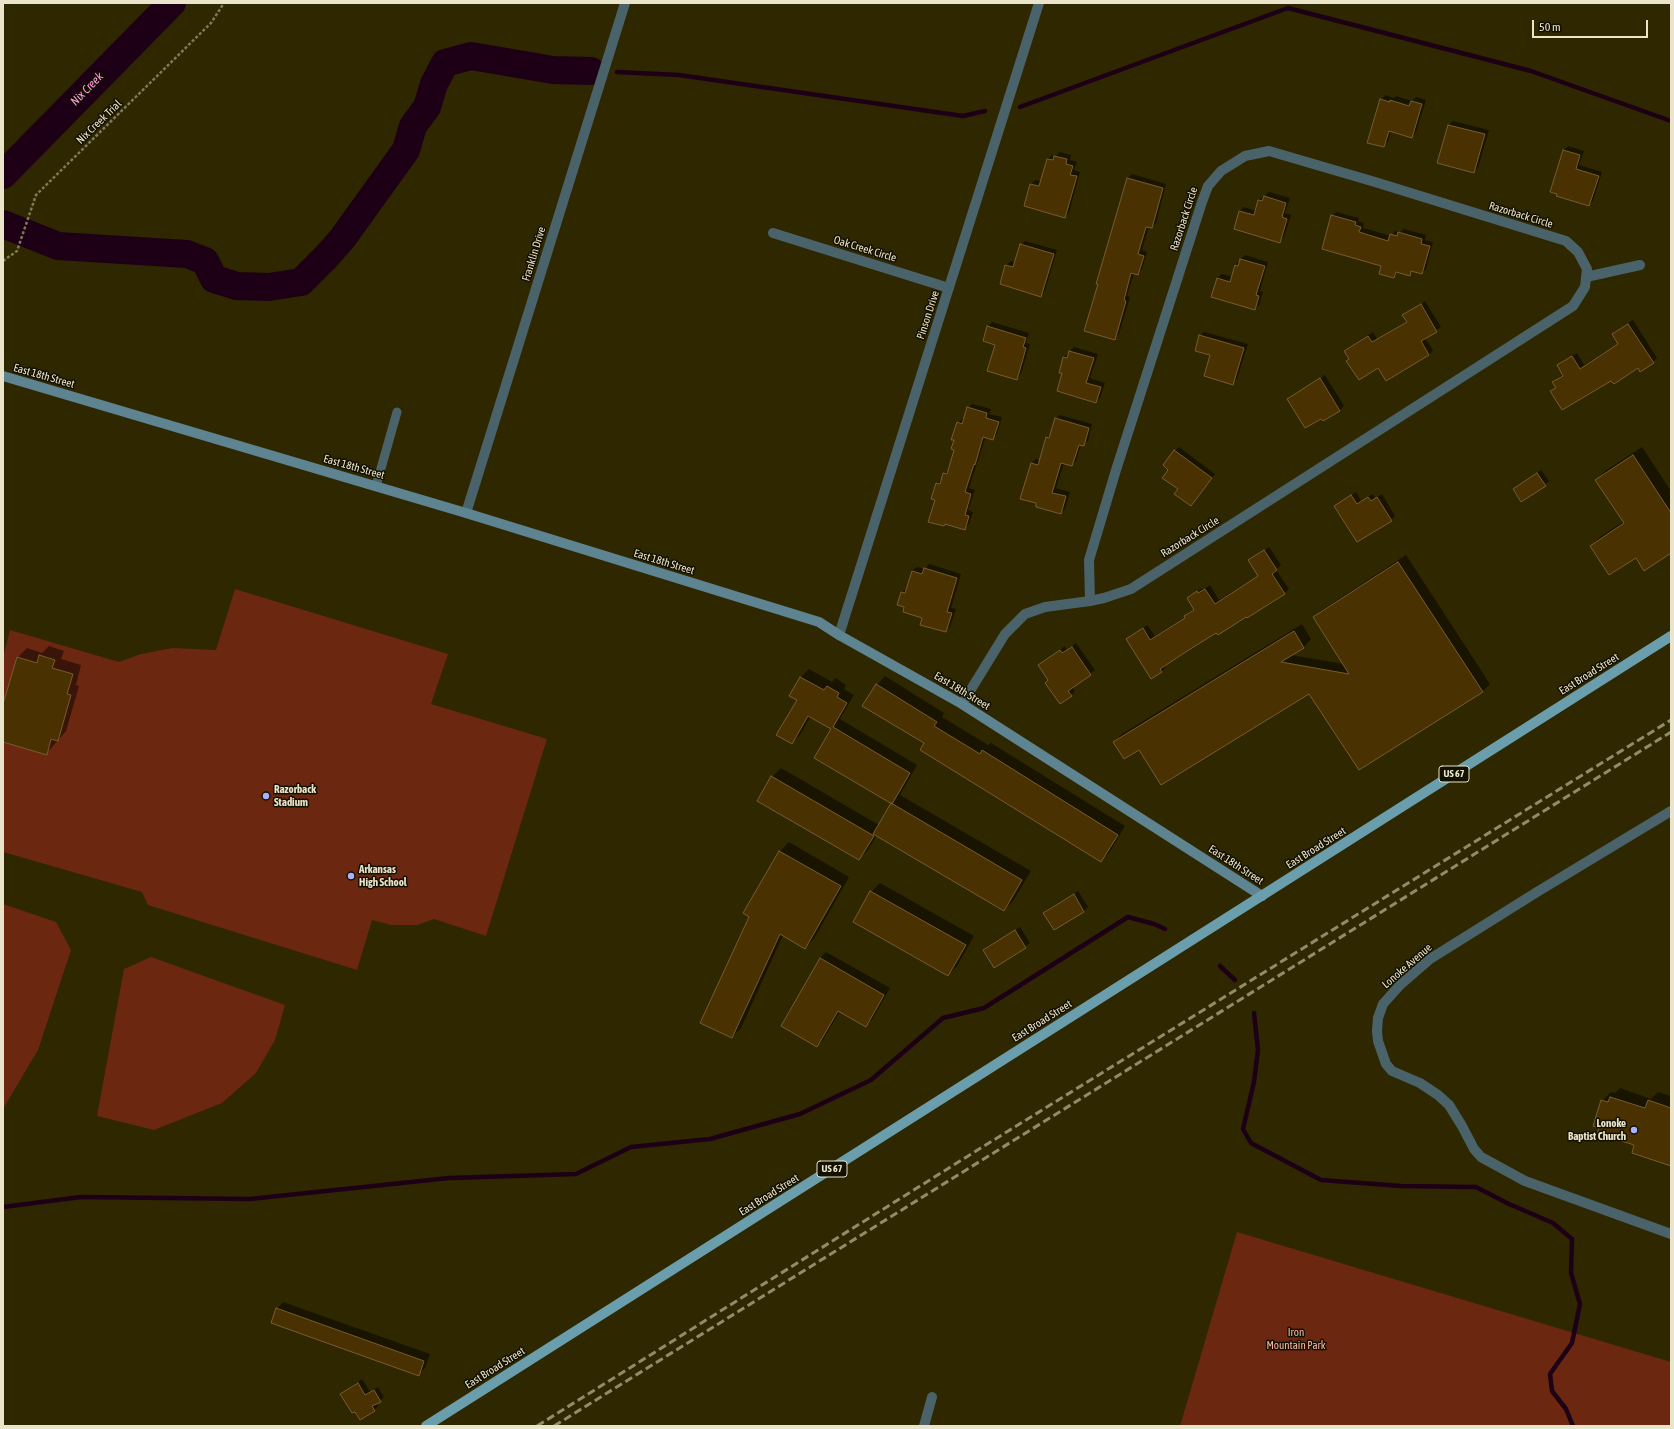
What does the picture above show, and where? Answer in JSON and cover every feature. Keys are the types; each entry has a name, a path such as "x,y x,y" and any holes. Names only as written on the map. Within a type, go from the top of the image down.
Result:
{"main road":[{"name":"East Broad Street","path":"426,1426 1671,636"}],"street":[{"name":"Franklin Drive","path":"466,513 625,3"},
{"name":"Pinson Drive","path":"839,635 1039,3"},
{"name":"Razorback Circle","path":"962,704 1005,634 1025,614 1045,607 1104,598 1131,589 1573,306 1585,287 1587,269 1578,252 1566,241 1269,151 1245,156 1221,171 1208,186 1202,202 1089,560 1090,600"},
{"name":"Oak Creek Circle","path":"773,233 949,288"},
{"path":"1586,277 1640,265"},
{"name":"East 18th Street","path":"3,376 466,513 819,622 839,635 962,704 1262,896"},
{"name":"Lonoke Avenue","path":"1670,813 1536,892 1430,959 1400,985 1383,1004 1378,1018 1377,1031 1378,1041 1386,1064 1392,1071 1420,1083 1438,1094 1449,1105 1474,1149 1481,1157 1525,1181 1671,1234"},
{"path":"924,1426 932,1398"}],"lane":[{"path":"376,486 397,412"}],"path":[{"name":"Nix Creek Trial","path":"3,261 17,251 36,195 211,23 224,3"}],"green space":[{"name":"Razorback Stadium","path":"235,589 448,654 431,704 547,739 486,936 434,919 417,925 391,925 372,920 357,970 148,905 142,892 3,852 3,657 10,630 119,662 141,654 173,648 216,650"},
{"path":"3,904 56,922 71,950 38,1050 3,1109"},
{"path":"151,957 285,1005 275,1040 256,1073 222,1103 154,1130 97,1116 124,969"},
{"name":"Iron Mountain Park","path":"1237,1232 1671,1362 1671,1426 1180,1426"}],"building":[{"path":"1380,99 1390,102 1390,100 1409,106 1411,101 1422,104 1412,138 1389,131 1384,147 1367,143"},
{"path":"1448,125 1485,134 1474,173 1437,163"},
{"path":"1563,150 1580,155 1576,169 1599,176 1589,206 1556,196 1557,194 1550,192"},
{"path":"1054,156 1067,159 1066,164 1073,166 1070,175 1077,176 1065,218 1024,206 1030,184 1039,186 1047,159 1053,160"},
{"path":"1127,178 1163,188 1152,228 1146,227 1138,254 1144,256 1138,275 1131,273 1124,300 1126,301 1115,340 1084,331"},
{"path":"1264,196 1286,203 1282,217 1287,219 1280,243 1234,229 1239,211 1254,215 1258,200 1262,201"},
{"path":"1331,215 1356,222 1355,225 1361,227 1359,232 1388,241 1390,234 1397,236 1398,232 1422,239 1421,244 1430,246 1422,274 1411,271 1410,276 1396,272 1394,278 1379,274 1381,266 1322,249"},
{"path":"1020,244 1054,254 1041,297 1000,284 1005,265 1013,267"},
{"path":"1240,259 1265,266 1256,295 1259,296 1255,310 1211,297 1217,278 1230,282 1235,265 1238,266"},
{"path":"1421,304 1437,332 1421,341 1429,355 1386,381 1378,368 1359,380 1346,361 1349,359 1344,351 1368,336 1372,342 1407,322 1402,315"},
{"path":"1628,324 1654,363 1640,372 1638,368 1614,384 1611,381 1562,410 1550,391 1556,388 1552,382 1563,376 1557,365 1572,356 1580,369 1618,344 1612,334"},
{"path":"987,326 1026,338 1023,347 1026,348 1017,380 987,371 995,345 983,341"},
{"path":"1199,335 1244,348 1233,385 1204,376 1210,355 1195,351"},
{"path":"1069,351 1094,358 1086,383 1101,387 1096,403 1057,391 1062,373 1059,373 1063,357 1067,358"},
{"path":"1320,378 1340,411 1323,421 1321,419 1305,428 1287,399"},
{"path":"967,407 987,413 986,418 999,422 993,440 983,437 965,492 971,494 965,515 969,516 965,530 945,524 944,526 928,522 935,500 931,499 936,483 940,484 943,473 947,474 954,450 951,449 954,440 951,440 957,422 962,424"},
{"path":"1055,418 1089,428 1084,446 1079,445 1072,466 1061,463 1052,493 1066,496 1061,514 1036,507 1036,503 1020,499 1031,463 1038,465 1046,437 1049,438"},
{"path":"1174,450 1212,478 1191,506 1174,494 1178,489 1162,478 1168,470 1163,465"},
{"path":"1633,455 1671,513 1671,553 1644,571 1636,558 1609,575 1590,546 1624,523 1595,480"},
{"path":"1537,473 1546,486 1521,502 1513,489"},
{"path":"1351,495 1357,504 1368,497 1371,501 1377,497 1392,521 1357,542 1334,506"},
{"path":"1264,550 1277,570 1272,574 1285,594 1218,635 1216,633 1184,653 1160,669 1162,672 1151,679 1126,639 1143,628 1150,640 1185,618 1184,616 1194,610 1187,598 1197,591 1198,593 1205,589 1215,604 1258,576 1248,560"},
{"path":"1398,562 1483,692 1359,770 1309,694 1161,785 1139,750 1124,759 1113,742 1294,631 1304,648 1281,662 1349,674 1313,617"},
{"path":"924,568 957,578 947,612 952,613 946,632 920,625 922,618 903,612 904,607 897,605 901,592 905,593 912,571 922,574"},
{"path":"1072,647 1091,675 1068,691 1072,696 1060,704 1045,683 1048,680 1038,665 1060,650 1062,653"},
{"path":"39,655 55,660 52,668 73,674 67,694 71,695 58,741 51,739 47,755 3,742 3,704 17,657 37,663"},
{"path":"800,677 824,690 827,686 839,693 837,697 847,703 833,727 910,773 892,804 814,758 831,729 808,716 792,744 776,735 797,700 789,696"},
{"path":"876,684 937,722 934,726 980,754 982,750 1118,835 1101,862 920,750 924,743 862,706"},
{"path":"771,776 874,836 859,860 757,801"},
{"path":"891,803 1022,880 1004,911 873,834"},
{"path":"779,851 841,886 805,949 780,934 732,1038 700,1023 749,917 743,913"},
{"path":"870,891 966,945 948,976 853,922"},
{"path":"1074,894 1084,912 1054,930 1043,913"},
{"path":"1015,930 1026,948 994,968 983,950"},
{"path":"820,958 884,995 866,1027 838,1011 817,1047 781,1026"},
{"name":"Lonoke Baptist Church","path":"1610,1097 1645,1108 1648,1100 1671,1108 1671,1166 1632,1153 1634,1145 1597,1133 1599,1128 1593,1126 1601,1100 1608,1102"},
{"path":"276,1308 424,1361 419,1376 271,1323"},
{"path":"358,1383 365,1395 374,1390 381,1402 372,1406 375,1411 360,1420 355,1412 352,1413 340,1394"}],"waterway":[{"name":"Nix Creek","path":"3,175 172,3"},
{"path":"1020,107 1288,8 1531,71 1671,121"},
{"path":"3,224 58,246 187,254 205,261 214,279 237,286 269,287 301,282 342,239 406,150 413,126 427,107 434,84 445,63 471,56 553,70 591,71"},
{"path":"617,72 679,75 963,116 985,111"},
{"path":"3,1207 81,1197 250,1199 449,1178 576,1174 631,1147 710,1139 800,1114 871,1080 943,1018 984,1008 1128,917 1154,924 1165,929"},
{"path":"1220,966 1235,980"},
{"path":"1254,1013 1258,1050 1254,1082 1243,1129 1251,1143 1321,1180 1401,1186 1476,1187 1509,1204 1553,1223 1572,1239 1571,1273 1580,1304 1572,1343 1550,1374 1552,1391 1566,1409 1573,1426"}],"railway":[{"path":"537,1426 976,1151 1671,720"},
{"path":"554,1426 1671,732"}],"place":[{"name":"Razorback Stadium","path":"266,796"},
{"name":"Arkansas High School","path":"351,876"},
{"name":"Lonoke Baptist Church","path":"1634,1130"}]}
